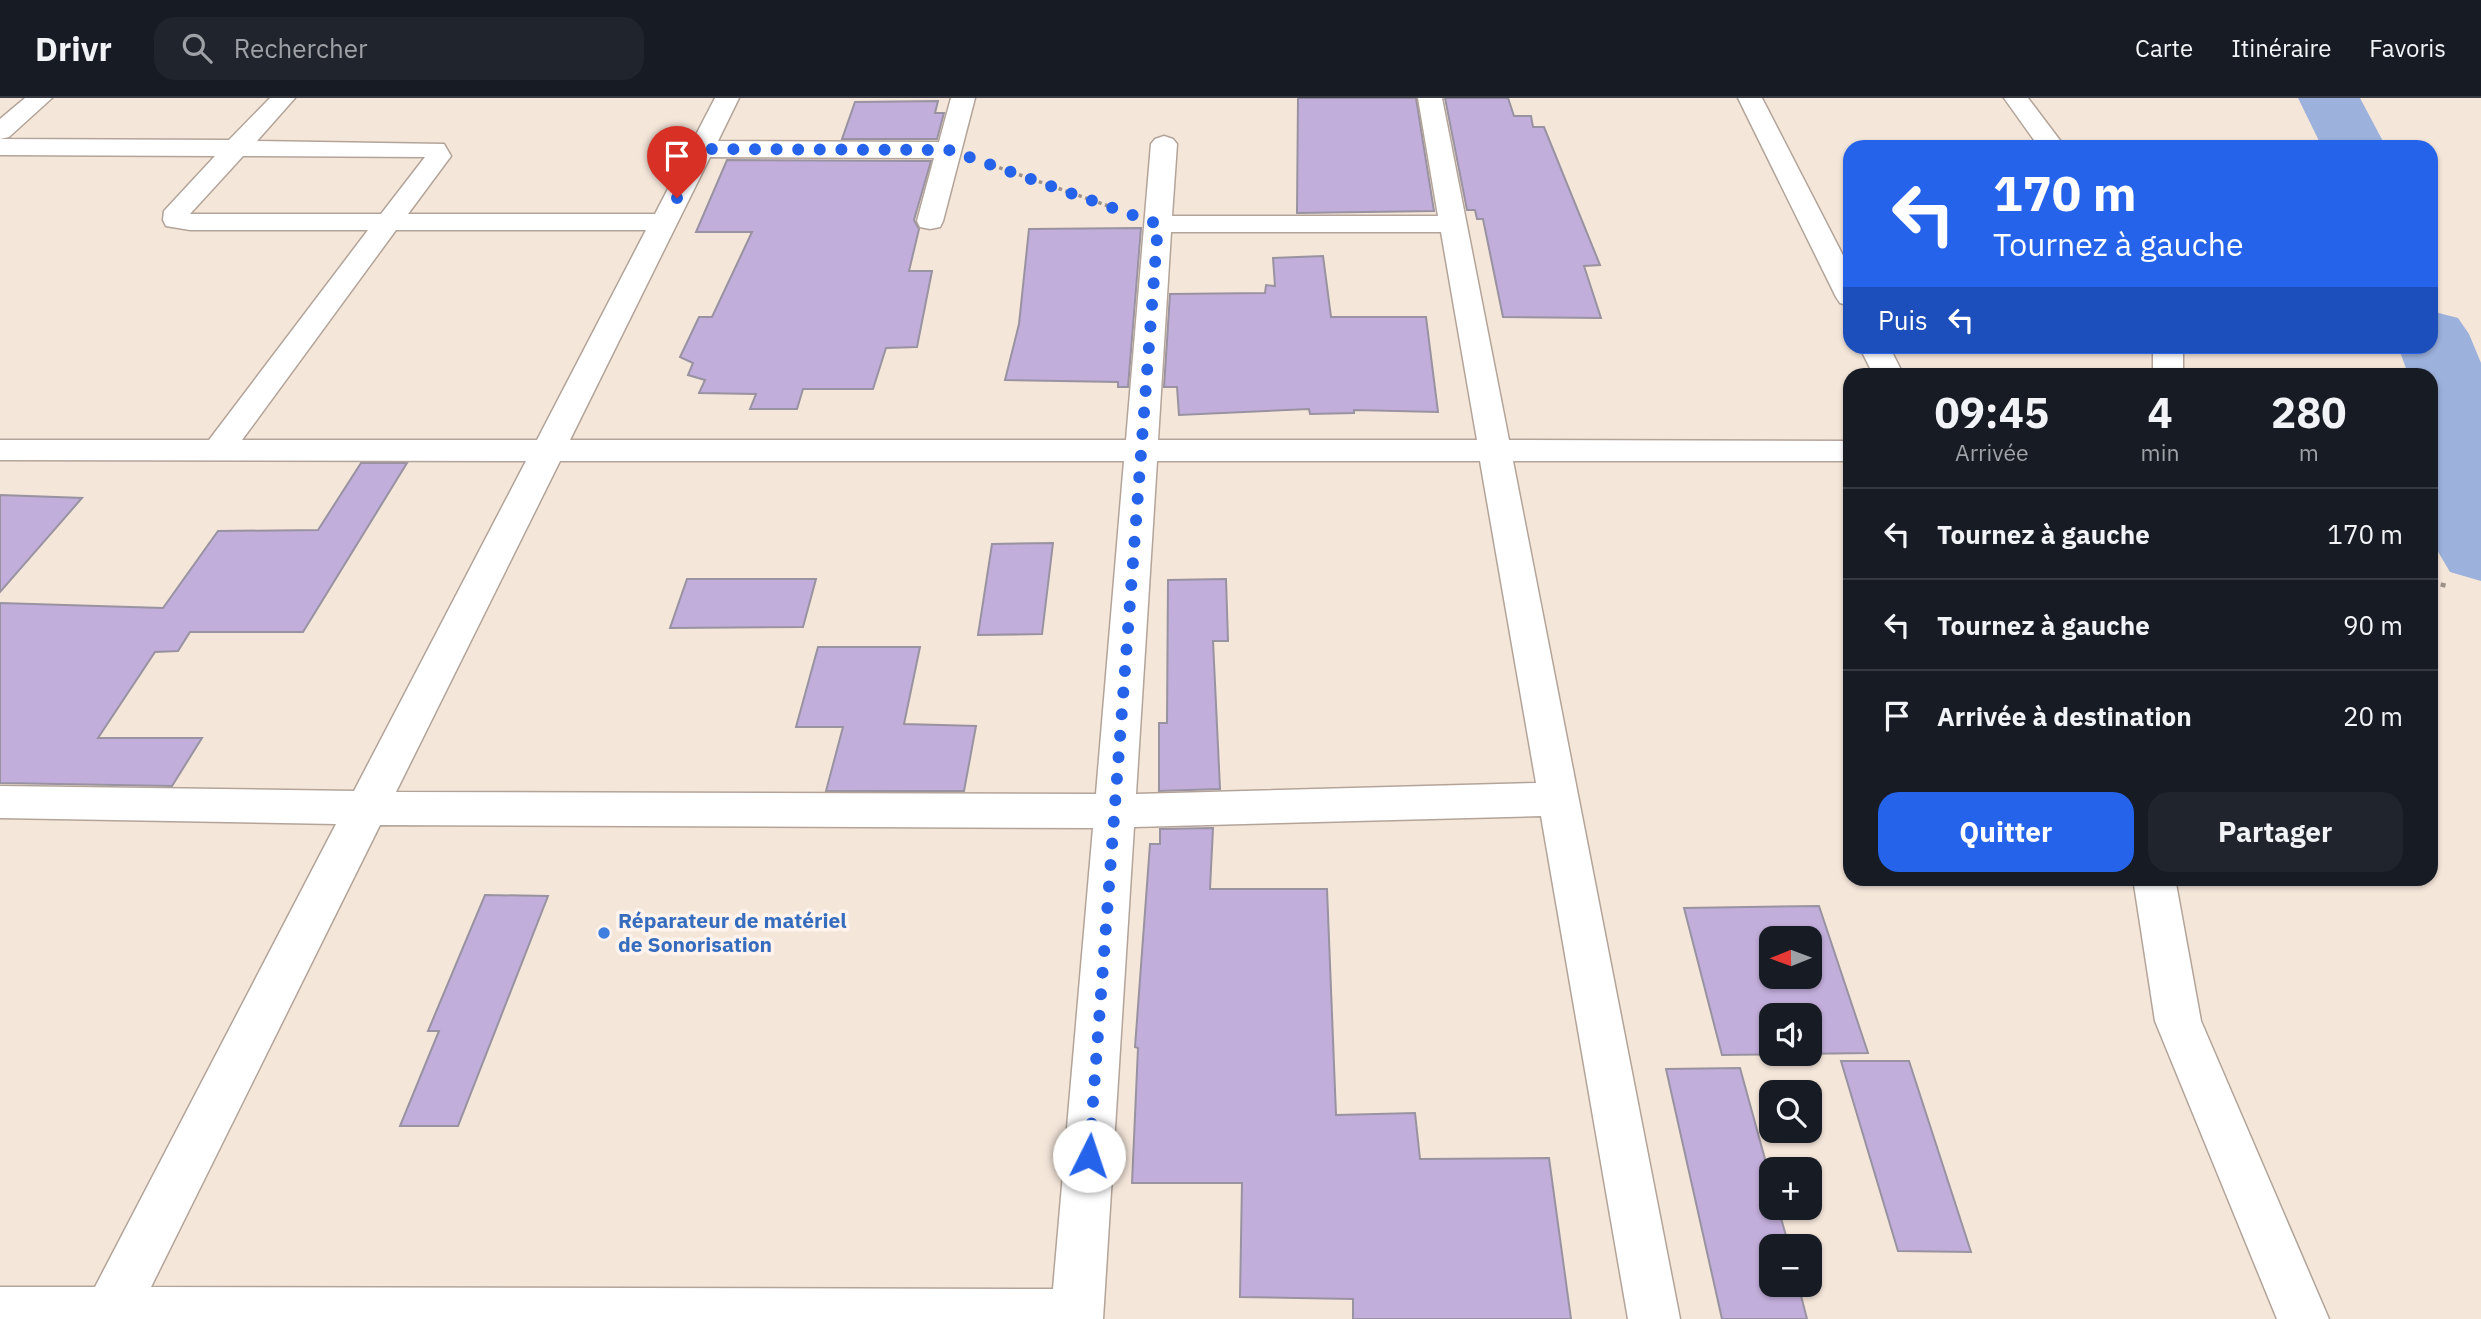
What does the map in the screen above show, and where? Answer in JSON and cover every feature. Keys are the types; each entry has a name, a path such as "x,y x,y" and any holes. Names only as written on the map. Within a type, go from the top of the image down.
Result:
{"street":[{"path":"0,132 40,98"},
{"path":"283,98 177,211 176,220 664,222"},
{"path":"108,1316 727,98"},
{"path":"930,220 963,98"},
{"path":"1430,98 1654,1319"},
{"path":"1750,98 1843,283"},
{"path":"2017,98 2047,140"},
{"path":"0,1314 1077,1317 1164,145"},
{"path":"0,147 435,149 438,156 218,450"},
{"path":"702,149 949,150"},
{"path":"1158,224 1453,224"},
{"path":"0,450 1843,452"},
{"path":"0,802 366,808 1114,811 1559,799"},
{"path":"2155,886 2178,1021 2303,1319"}],"path":[{"path":"949,150 1158,224"},
{"path":"2438,584 2447,586"}],"building":[{"path":"1298,98 1416,98 1434,211 1297,213"},
{"path":"1445,98 1508,98 1514,116 1531,116 1533,127 1544,127 1600,265 1584,266 1601,318 1503,317 1483,219 1477,219 1475,210 1467,210"},
{"path":"938,101 935,113 944,113 937,139 842,139 855,102"},
{"path":"727,160 931,161 914,220 919,229 909,271 932,271 917,347 886,348 873,389 803,389 797,409 750,409 756,394 699,393 705,380 688,375 693,363 680,357 699,317 712,317 752,232 696,232"},
{"path":"1141,228 1128,387 1118,387 1118,382 1005,380 1019,324 1029,229"},
{"path":"1323,256 1331,317 1426,317 1438,412 1354,410 1354,413 1310,414 1309,409 1179,415 1177,387 1164,387 1170,294 1265,293 1266,285 1275,286 1273,258"},
{"path":"361,463 407,463 303,632 190,632 178,651 155,652 98,738 202,738 172,786 0,783 0,603 163,608 218,531 318,530"},
{"path":"0,495 82,498 0,592"},
{"path":"1053,543 1042,634 978,635 992,544"},
{"path":"687,579 816,579 803,627 670,628"},
{"path":"1226,579 1228,641 1213,641 1220,789 1159,791 1159,723 1167,723 1168,580"},
{"path":"818,647 920,647 904,724 976,726 964,791 826,791 843,727 796,727"},
{"path":"1213,828 1210,889 1327,889 1336,1115 1415,1113 1420,1159 1549,1158 1571,1319 1353,1319 1353,1299 1240,1297 1242,1183 1132,1183 1138,1048 1135,1047 1150,844 1160,844 1160,829"},
{"path":"485,895 548,896 458,1126 400,1126 439,1031 428,1031"},
{"path":"1819,906 1868,1053 1822,1054 1822,1003 1759,1003 1759,1054 1722,1055 1684,908"},
{"path":"1841,1061 1909,1061 1971,1252 1898,1251"},
{"path":"1740,1068 1764,1157 1759,1157 1759,1220 1781,1220 1786,1234 1759,1234 1759,1297 1801,1297 1807,1319 1722,1319 1666,1069"}],"waterway":[{"path":"2329,98 2350,140"},
{"path":"2438,352 2449,380 2481,550"}],"place":[{"name":"Réparateur de matériel de Sonorisation","path":"604,933"}],"route":[{"path":"677,198 702,149 949,150 1158,224 1089,1156"}]}
